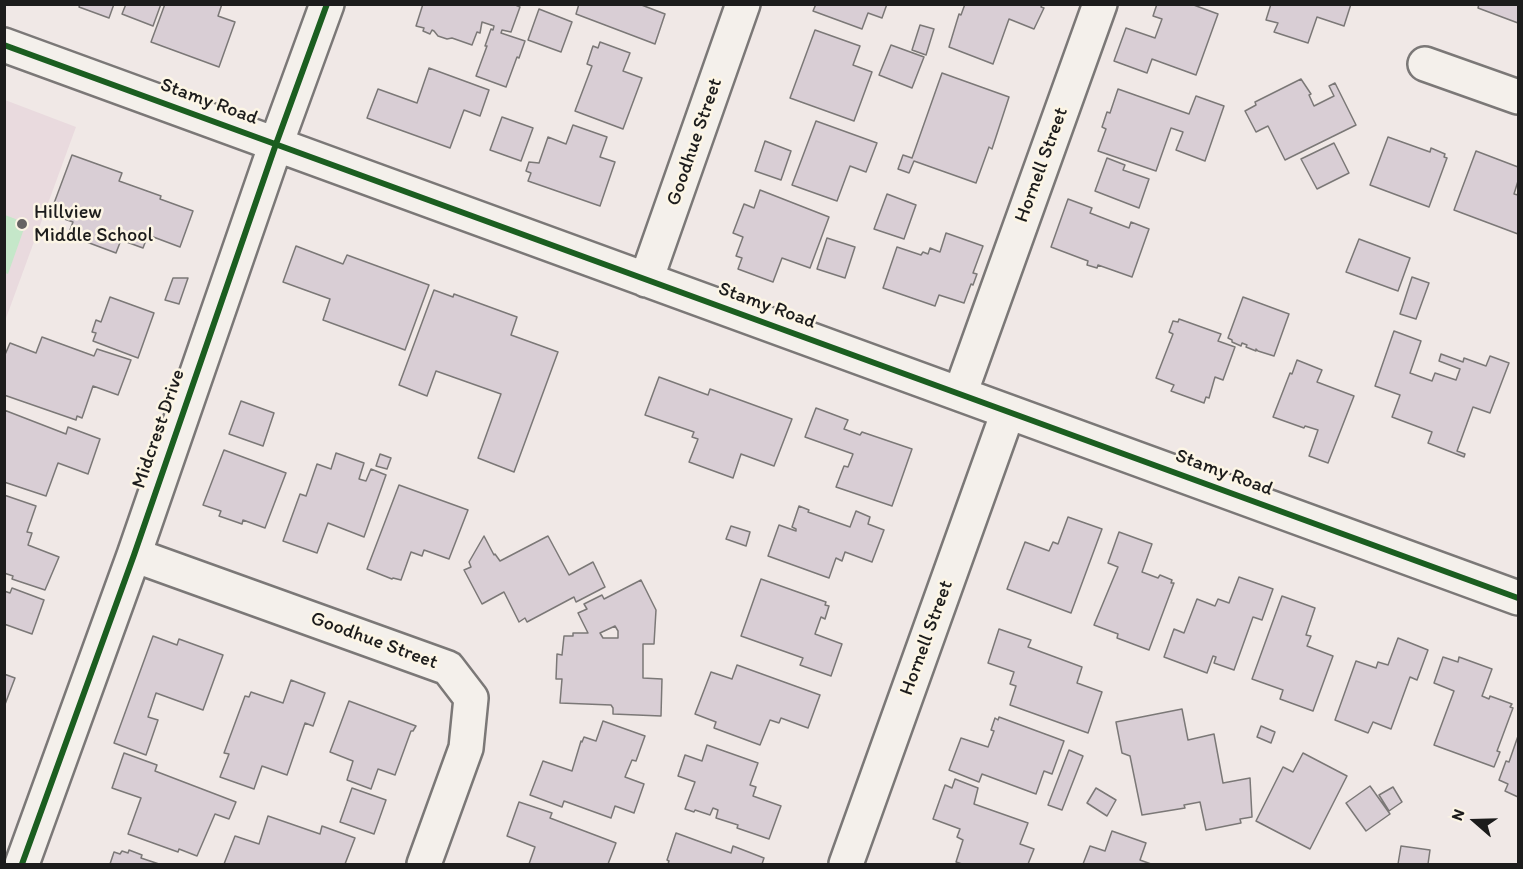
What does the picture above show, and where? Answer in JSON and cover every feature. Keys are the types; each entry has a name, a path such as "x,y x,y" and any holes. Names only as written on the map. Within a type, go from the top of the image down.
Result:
{"street":[{"name":"Midcrest Drive","path":"22,864 134,555 276,144 327,4"},
{"name":"Goodhue Street","path":"646,280 743,4"},
{"name":"Hornell Street","path":"960,394 1100,4"},
{"name":"Stamy Road","path":"4,45 1518,598"},
{"path":"1425,64 1518,97"},
{"name":"Hornell Street","path":"846,864 1008,412"},
{"name":"Goodhue Street","path":"134,555 448,668 471,698 466,748 424,864"}],"shaded area":[{"name":"Hillview Middle School","path":"5,100 76,127 5,321"}],"green space":[{"path":"5,215 26,223 8,274 5,273"}],"building":[{"path":"80,4 114,4 109,18 79,7"},
{"path":"126,4 161,4 153,26 122,14"},
{"path":"165,4 222,4 218,16 235,22 219,67 151,42"},
{"path":"423,4 513,4 520,7 511,32 502,30 501,33 525,41 506,87 476,76 491,29 493,30 494,26 482,22 480,33 477,32 472,45 438,36 432,30 430,34 423,31 424,28 416,26"},
{"path":"579,4 639,4 665,14 655,44 576,14"},
{"path":"816,4 887,4 882,18 868,13 862,29 813,11"},
{"path":"965,4 1042,4 1041,7 1044,8 1034,29 1009,19 993,64 949,47 959,14 961,15"},
{"path":"1157,4 1191,4 1218,14 1196,75 1152,59 1147,73 1114,61 1126,28 1155,38 1162,19 1153,16"},
{"path":"1271,4 1351,4 1344,26 1317,17 1308,43 1274,32 1278,23 1266,20"},
{"path":"1479,4 1518,4 1518,23 1478,8"},
{"path":"539,9 572,22 561,52 528,40"},
{"path":"920,25 934,29 926,55 912,50"},
{"path":"815,30 860,46 853,65 872,72 854,121 790,98"},
{"path":"600,42 630,53 623,71 642,78 623,129 575,111 592,66 587,64 593,46 598,48"},
{"path":"891,45 924,57 912,88 879,75"},
{"path":"429,68 489,90 480,116 464,110 450,148 367,118 378,89 417,103"},
{"path":"942,73 1009,97 992,149 989,147 976,183 914,161 909,173 898,169 903,155 912,158"},
{"path":"1301,79 1311,94 1309,95 1314,106 1334,96 1329,86 1335,83 1356,125 1285,160 1268,126 1256,132 1245,111 1256,105 1255,102"},
{"path":"1118,89 1189,114 1196,96 1224,106 1205,161 1176,150 1183,132 1171,128 1156,171 1098,151 1106,129 1102,127 1107,112 1110,113"},
{"path":"502,117 533,128 521,161 490,150"},
{"path":"816,121 877,143 866,172 850,166 837,201 792,185"},
{"path":"573,125 607,137 600,157 615,162 600,206 528,181 531,173 526,171 529,162 539,163 548,137 566,144"},
{"path":"1388,137 1430,152 1431,148 1445,154 1444,157 1447,158 1429,207 1370,185"},
{"path":"765,141 791,151 781,180 755,171"},
{"path":"1334,143 1349,173 1317,189 1301,159"},
{"path":"1476,151 1518,167 1518,181 1514,194 1518,195 1518,234 1454,210"},
{"path":"72,155 122,173 119,181 161,196 160,199 193,211 180,247 148,235 143,248 121,240 116,253 68,235 73,222 50,214"},
{"path":"1107,158 1125,165 1123,170 1149,179 1139,208 1095,191"},
{"path":"760,190 829,217 810,268 782,258 773,282 738,269 742,258 736,256 743,237 733,233 744,204 754,208"},
{"path":"887,194 916,205 904,239 874,229"},
{"path":"1068,199 1092,208 1090,213 1129,228 1131,222 1149,229 1132,277 1098,265 1097,268 1087,265 1088,261 1051,247"},
{"path":"946,233 983,246 973,273 977,274 964,303 939,295 935,306 883,288 897,247 921,255 923,252 928,254 930,248 940,252"},
{"path":"827,238 855,247 845,278 817,269"},
{"path":"1359,239 1410,258 1398,291 1346,272"},
{"path":"296,246 343,264 347,255 429,285 405,350 323,320 330,299 283,282"},
{"path":"1412,277 1429,283 1416,319 1400,314"},
{"path":"173,278 188,278 179,304 165,300"},
{"path":"434,290 453,297 454,294 517,317 511,335 558,352 514,472 478,458 501,394 436,371 427,396 399,385"},
{"path":"110,297 154,313 138,358 93,341 96,333 92,332 96,320 101,322"},
{"path":"1243,297 1289,314 1274,356 1246,347 1247,345 1242,343 1241,346 1228,338"},
{"path":"1179,319 1221,334 1218,341 1235,347 1223,380 1215,377 1209,398 1206,397 1204,403 1171,391 1174,385 1156,378 1173,334 1169,332 1173,321 1178,322"},
{"path":"1394,331 1421,341 1410,373 1432,381 1435,373 1456,380 1460,369 1439,361 1441,354 1463,362 1464,358 1486,366 1490,356 1509,363 1490,413 1473,407 1457,451 1465,454 1464,457 1428,443 1432,432 1392,417 1400,395 1375,386"},
{"path":"42,337 94,356 97,349 131,360 118,395 93,386 82,418 77,416 76,420 4,395 4,357 10,343 36,353"},
{"path":"1297,360 1322,370 1317,382 1354,396 1328,463 1309,456 1318,430 1305,426 1304,428 1273,417"},
{"path":"659,377 708,395 710,389 792,419 774,466 741,454 733,478 689,462 698,439 692,437 694,432 645,415"},
{"path":"241,401 274,413 263,446 229,434"},
{"path":"816,408 848,420 844,429 860,435 862,432 912,449 892,506 836,487 844,466 848,467 853,454 805,437"},
{"path":"4,410 66,434 68,427 100,439 88,474 58,463 46,496 4,482"},
{"path":"224,450 286,473 265,528 243,520 242,524 219,516 221,511 203,505"},
{"path":"336,453 364,463 359,479 366,481 371,469 386,475 364,537 328,523 317,553 283,541 300,494 306,496 317,464 331,469"},
{"path":"380,454 391,458 387,469 376,466"},
{"path":"399,485 468,510 449,559 424,550 422,556 411,552 401,580 392,579 367,569"},
{"path":"4,495 36,506 27,532 32,533 28,545 59,557 45,590 12,579 13,576 4,573"},
{"path":"799,506 809,510 808,512 850,527 856,511 870,517 868,524 884,530 872,562 845,552 842,561 836,558 829,578 768,556 779,525 796,531 792,527"},
{"path":"1068,517 1102,529 1071,613 1007,589 1025,542 1049,551 1053,542 1058,544"},
{"path":"731,526 750,532 746,546 726,539"},
{"path":"1119,532 1152,544 1142,572 1158,578 1160,575 1174,583 1149,650 1117,638 1118,634 1094,625 1118,567 1108,563"},
{"path":"484,536 494,555 500,561 548,536 569,575 593,562 605,587 576,602 574,597 527,622 525,618 519,622 504,592 482,604 464,570 471,567 469,562"},
{"path":"1239,577 1273,589 1262,620 1253,617 1234,670 1214,663 1216,657 1213,656 1207,673 1164,657 1174,629 1184,633 1197,599 1215,606 1218,599 1229,603"},
{"path":"761,579 826,602 825,605 829,606 825,619 821,617 815,634 842,644 831,676 800,665 803,658 741,636"},
{"path":"641,580 656,610 654,644 643,644 643,678 662,679 661,716 613,714 611,705 560,703 562,679 556,679 557,654 562,655 564,636 573,636 573,633 588,633 578,613 587,609 584,604 602,595 604,599","holes":["615,626 618,638 603,638 600,633"]},
{"path":"12,588 44,600 32,634 4,624 4,591 10,593"},
{"path":"1282,596 1315,608 1306,635 1311,636 1307,646 1333,656 1313,711 1280,699 1283,690 1252,679"},
{"path":"999,629 1031,640 1028,647 1082,667 1077,683 1102,692 1088,733 1010,705 1016,686 1010,684 1014,672 988,663"},
{"path":"153,636 177,645 179,639 223,655 203,710 156,693 148,717 158,720 146,755 114,743"},
{"path":"1398,638 1428,650 1417,680 1410,677 1391,729 1373,722 1368,733 1335,720 1356,661 1376,668 1378,662 1388,665"},
{"path":"1443,657 1458,662 1459,657 1492,669 1482,696 1489,699 1490,696 1512,704 1510,707 1513,708 1497,751 1500,752 1494,767 1434,745 1454,691 1434,683"},
{"path":"737,665 820,695 808,728 781,718 779,723 770,720 760,745 714,728 716,722 695,714 711,672 732,679"},
{"path":"4,674 15,678 4,707"},
{"path":"291,680 325,693 313,726 305,723 287,775 262,766 254,789 220,777 229,754 224,753 245,696 249,697 251,692 283,703"},
{"path":"349,701 416,726 411,731 395,775 378,769 371,789 347,780 353,761 330,752"},
{"path":"1182,709 1188,740 1214,734 1223,783 1250,778 1252,817 1240,819 1241,823 1206,830 1200,802 1184,805 1185,808 1142,815 1130,756 1122,753 1116,722"},
{"path":"999,717 1064,741 1052,774 1044,771 1036,794 982,774 979,782 949,770 961,738 988,747 994,731 991,730 995,718 998,720"},
{"path":"603,721 645,736 636,761 632,760 625,777 644,784 634,813 615,806 611,818 564,801 562,807 530,795 543,761 572,771 581,741 584,737 596,741"},
{"path":"1261,726 1275,732 1271,743 1257,737"},
{"path":"1518,736 1518,797 1505,791 1508,784 1499,780 1506,761 1509,762"},
{"path":"707,745 758,763 750,785 756,787 753,796 781,806 769,839 716,818 718,810 713,808 710,815 685,809 695,782 678,776 685,755 702,761"},
{"path":"1069,750 1083,756 1062,810 1048,805"},
{"path":"124,753 157,765 155,771 236,802 229,819 215,814 197,856 179,849 178,852 128,834 141,798 112,788"},
{"path":"1303,753 1347,776 1310,849 1256,821 1283,767 1293,772"},
{"path":"955,779 978,788 974,804 1028,823 1020,844 1034,849 1028,864 962,864 956,862 963,840 957,837 960,829 933,819 945,785 952,788"},
{"path":"1370,786 1390,814 1366,831 1346,803"},
{"path":"1393,787 1402,802 1389,811 1379,795"},
{"path":"352,788 386,800 374,834 340,822"},
{"path":"1096,788 1116,800 1107,816 1087,803"},
{"path":"519,802 552,813 550,818 616,843 608,864 529,864 535,847 507,836"},
{"path":"268,816 320,834 322,826 355,838 345,864 224,864 235,836 259,844"},
{"path":"1112,831 1146,843 1140,860 1151,864 1083,864 1090,846 1105,851"},
{"path":"676,833 731,853 733,846 764,858 762,864 668,864 667,860"},
{"path":"1401,846 1430,850 1428,864 1398,864"},
{"path":"129,850 142,855 141,858 159,864 110,864 114,852 128,853"}],"cycle path":[{"path":"22,864 134,555 276,144 327,4"},
{"path":"4,45 1518,598"}],"place":[{"name":"Hillview Middle School","path":"22,224"}]}
